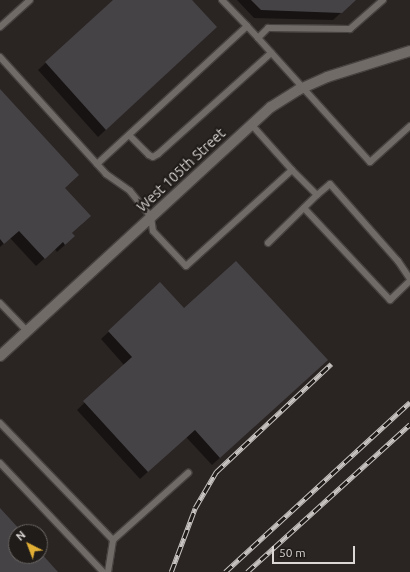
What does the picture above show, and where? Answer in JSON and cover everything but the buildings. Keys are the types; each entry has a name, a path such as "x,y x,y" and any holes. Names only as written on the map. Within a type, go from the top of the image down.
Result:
{"main road":[{"name":"West 105th Street","path":"0,356 251,124 272,107 302,88 327,77 410,51"}],"lane":[{"path":"0,27 30,0"},
{"path":"222,0 370,162 410,126"},
{"path":"258,38 268,28 350,29 383,0"},
{"path":"98,164 247,26"},
{"path":"129,135 149,155 153,157 271,53"},
{"path":"0,57 98,164 130,191 151,217 153,231 186,266 292,170"},
{"path":"251,124 292,170 317,195"},
{"path":"268,243 317,195 330,184 398,261 410,280 390,300 304,208"},
{"path":"0,303 27,331"},
{"path":"0,423 113,540"},
{"path":"0,463 103,572"},
{"path":"108,572 113,540 188,473"}],"railway":[{"path":"171,572 195,508 216,472 331,364"},
{"path":"225,572 410,402"},
{"path":"247,572 410,424"}]}
